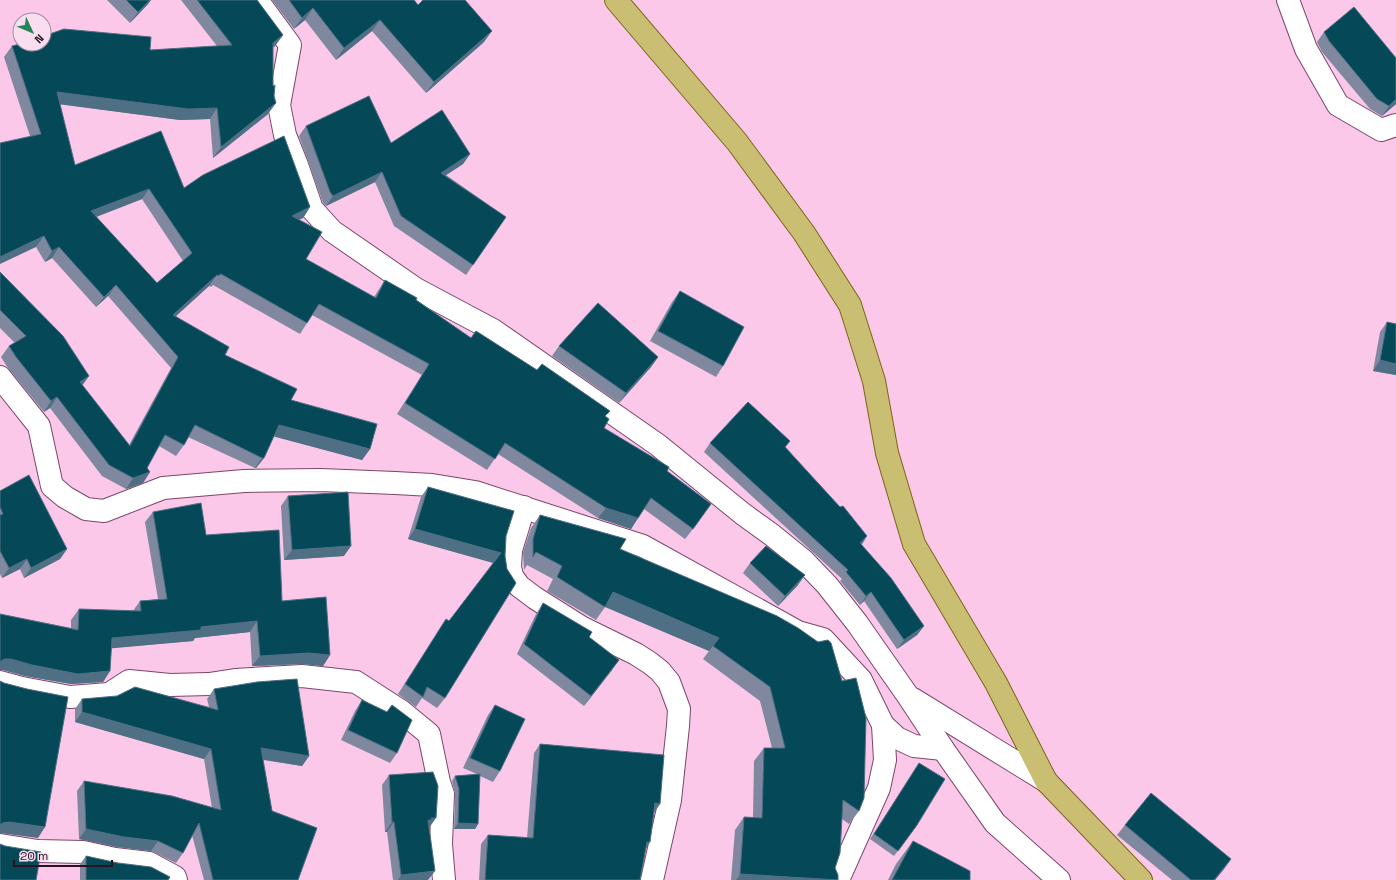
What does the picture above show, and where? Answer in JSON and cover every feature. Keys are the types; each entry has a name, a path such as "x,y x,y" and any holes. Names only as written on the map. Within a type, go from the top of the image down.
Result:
{"main road":[{"path":"616,0 737,142 804,233 850,306 874,381 887,454 914,544 996,683 1046,781 1141,880"}],"street":[{"path":"257,0 290,45 279,105 285,135 312,209 332,231 416,289 493,330 658,445 802,560 827,585 857,623 995,823 1059,880"},
{"path":"1288,0 1306,49 1338,105 1391,131"},
{"path":"0,377 38,426 52,486 65,497 86,509 104,511 163,488 244,482 321,480 432,485 475,492 643,546 798,632 823,640 861,680 883,725 897,738 914,746 943,749"},
{"path":"524,507 511,550 510,567 512,576 519,586 581,627 650,662 669,682 679,709 670,800 652,880"},
{"path":"0,682 22,688 70,697 109,694 129,681 170,685 209,684 235,680 302,676 356,682 401,711 429,734 438,782 443,794 441,844 444,880"},
{"path":"908,696 1046,781"},
{"path":"838,880 879,788 885,760 883,725"},
{"path":"0,845 38,851 83,852 115,859 149,863 175,877 176,880"}],"building":[{"path":"126,0 150,0 138,12"},
{"path":"197,0 257,0 283,35 273,43 273,86 275,85 274,96 276,103 221,147 217,108 188,109 57,92 75,165 161,131 184,188 203,175 284,136 310,207 292,216 322,232 306,259 376,298 385,280 417,298 416,300 471,338 476,331 537,370 542,364 610,411 605,416 609,419 604,428 669,467 667,471 711,504 693,529 651,498 638,518 606,508 505,443 495,459 405,403 429,364 319,304 307,323 221,274 218,276 217,275 173,315 229,347 225,355 297,389 291,400 377,424 370,449 279,425 264,458 262,458 195,425 184,445 165,435 147,468 150,472 133,478 109,465 57,397 51,401 9,346 26,336 0,310 0,272 63,336 89,376 80,382 130,446 178,357 116,285 104,297 59,247 52,251 44,236 0,257 0,143 41,134 14,52 52,52 52,33 64,29 151,37 150,50 232,45","holes":["149,189 192,253 157,283 91,211"]},
{"path":"289,0 414,0 418,5 423,0 465,0 492,31 434,82 380,20 344,48 313,8 302,18"},
{"path":"1354,7 1396,58 1396,99 1389,106 1377,99 1329,41 1324,32"},
{"path":"369,96 391,143 442,110 470,154 441,173 506,217 473,265 401,216 382,172 333,196 330,192 306,126"},
{"path":"680,291 744,327 723,366 658,331"},
{"path":"598,303 658,357 626,393 559,346"},
{"path":"1387,322 1396,324 1396,364 1380,360"},
{"path":"748,402 790,441 785,447 840,507 843,506 867,536 860,543 891,578 924,626 904,640 871,592 866,596 846,572 848,570 710,443"},
{"path":"29,475 67,549 31,568 27,559 9,568 0,551 0,515 3,514 0,507 0,491"},
{"path":"428,487 514,511 506,536 505,556 507,569 516,583 445,698 427,687 423,697 405,684 446,619 449,621 501,553 415,529"},
{"path":"348,492 351,546 292,550 288,496"},
{"path":"201,503 206,535 279,530 282,601 326,597 330,655 309,653 260,656 257,621 201,627 201,630 112,638 110,671 78,674 32,665 11,659 4,659 0,662 0,614 78,630 79,609 141,611 140,601 167,599 153,512"},
{"path":"540,515 626,539 620,549 777,616 818,642 828,640 831,643 842,681 856,678 866,718 864,798 859,811 843,800 840,853 835,868 838,875 838,880 740,874 744,817 762,818 764,748 785,748 770,687 713,646 719,638 613,592 605,607 557,577 562,566 536,552 533,557 533,539"},
{"path":"766,546 805,575 785,596 750,563"},
{"path":"543,603 592,632 589,637 619,660 591,696 524,644"},
{"path":"297,679 309,756 261,748 272,811 317,828 298,880 213,880 199,823 183,853 158,841 124,837 86,829 84,781 172,796 221,810 211,749 82,712 82,699 117,696 135,687 218,710 214,689 257,682"},
{"path":"0,681 27,689 68,697 45,827 9,822 0,825"},
{"path":"362,700 387,712 392,705 412,720 397,753 348,730"},
{"path":"495,705 525,719 500,771 470,758"},
{"path":"540,744 664,755 660,804 655,803 650,842 647,842 640,880 485,880 488,835 533,838"},
{"path":"919,763 945,779 917,825 898,851 874,834"},
{"path":"433,772 438,786 436,818 431,818 432,820 428,820 435,871 401,875 394,822 392,822 389,775"},
{"path":"480,774 478,824 458,823 459,789 455,776"},
{"path":"1151,793 1231,859 1214,880 1191,880 1125,825"},
{"path":"913,841 970,871 970,880 892,880"},
{"path":"0,844 41,852 36,880 0,880"},
{"path":"86,856 118,863 151,867 170,877 168,880 86,880"}]}
